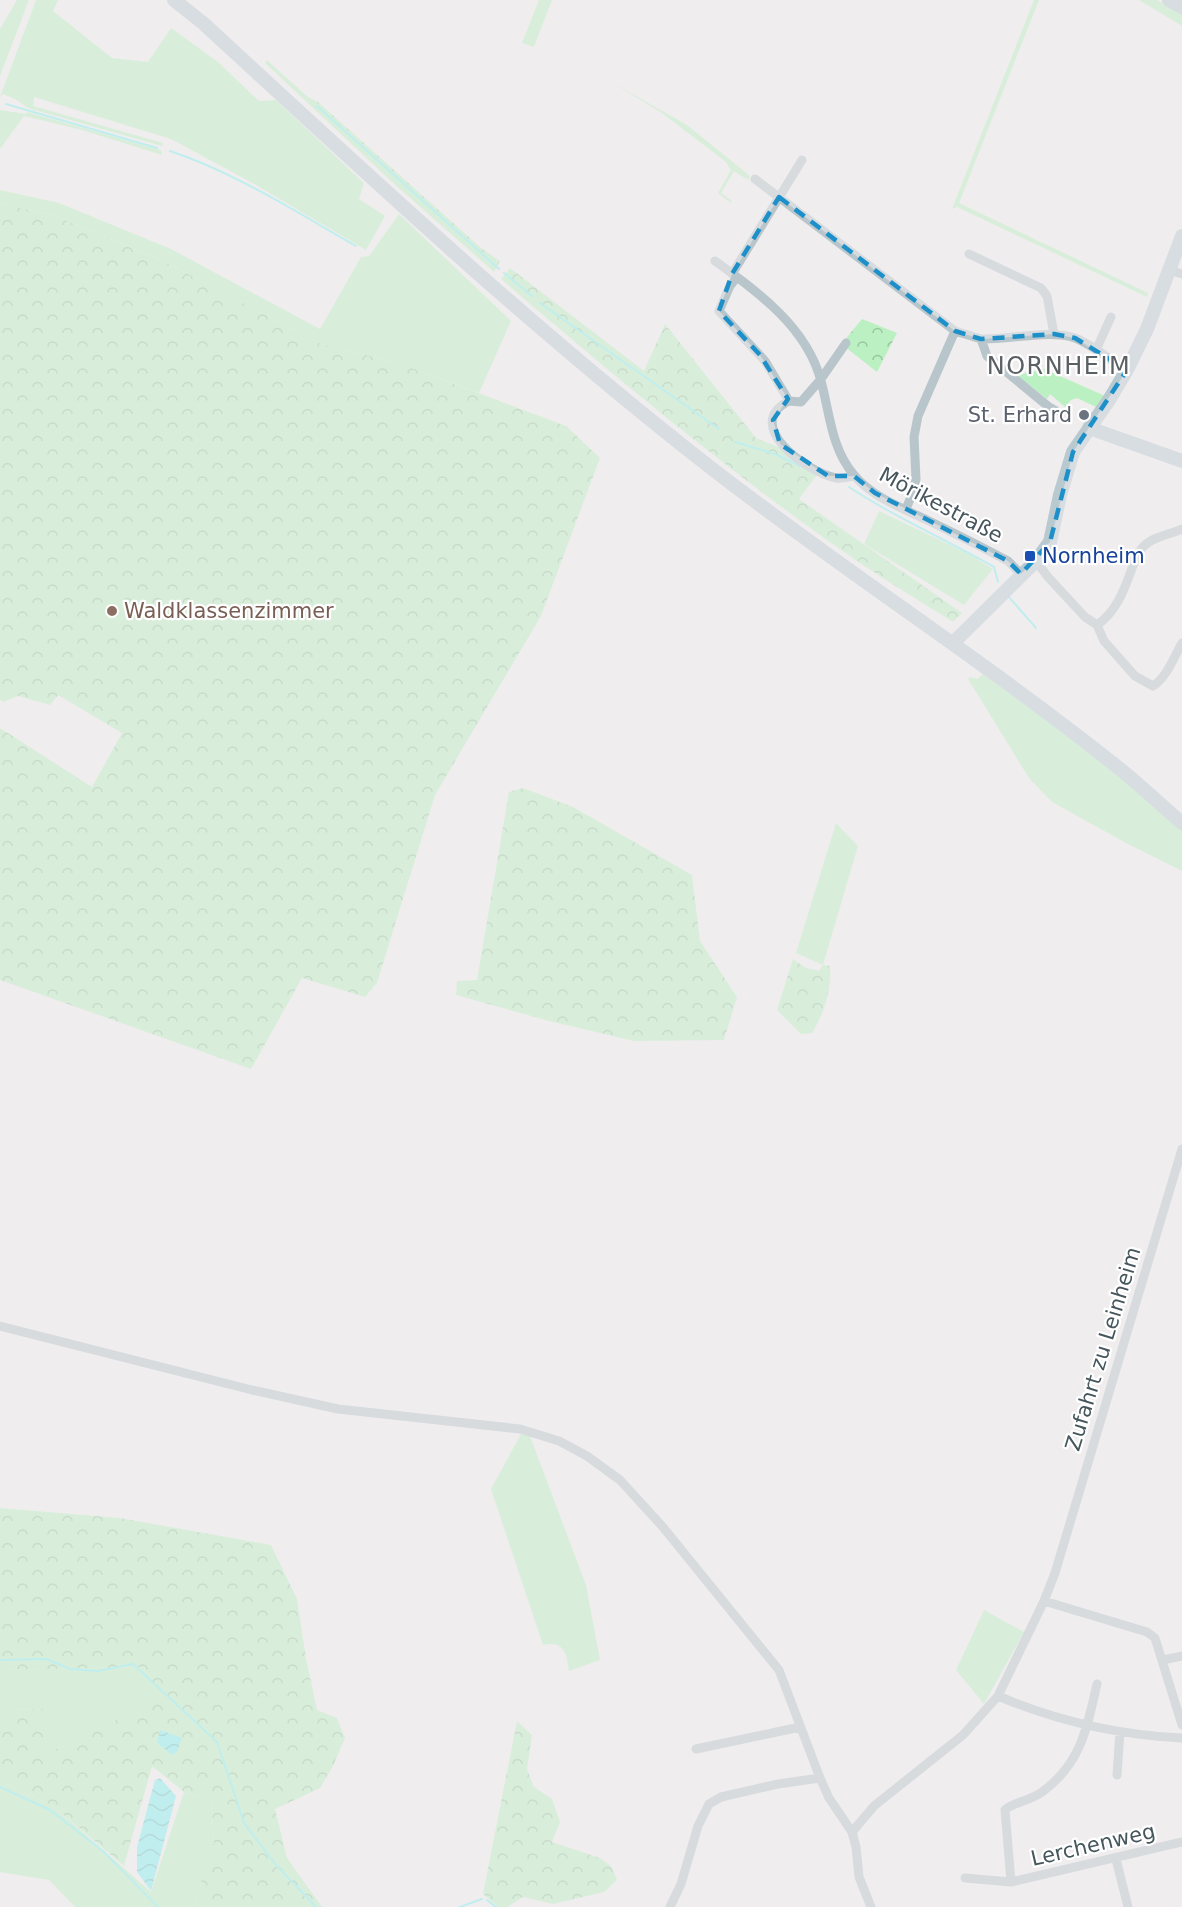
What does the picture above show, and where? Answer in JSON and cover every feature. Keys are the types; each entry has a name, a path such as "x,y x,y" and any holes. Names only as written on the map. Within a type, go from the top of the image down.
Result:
{"main road":[{"path":"174,0 203,23 416,220 641,413 814,546 953,643 1121,770 1182,823"},
{"path":"1170,0 1182,7"},
{"path":"953,643 1036,561 1050,540 1073,452 1127,370 1175,272 1182,236"},
{"path":"1089,428 1182,461"}],"street":[{"path":"789,401 760,355 719,311 734,275 802,160"},
{"path":"755,179 955,331 981,339 1001,340 1054,334 1075,338 1127,370"},
{"path":"969,255 1041,288 1047,296 1054,334"},
{"name":"Mörikestraße","path":"715,261 771,304 798,334 814,360 821,379 836,446 854,476 875,493 1008,561 1021,574"},
{"path":"1096,350 1111,317"},
{"path":"906,509 916,479 914,437 918,416 955,331"},
{"path":"981,339 987,356 1056,411"},
{"path":"846,343 821,379 801,402 789,401 778,408 772,428 780,444 828,476 839,478 854,476"},
{"path":"1097,625 1106,619 1116,606 1144,545 1182,529"},
{"path":"1036,561 1079,610 1097,625 1104,641 1142,681 1156,685 1182,643"},
{"name":"Zufahrt zu Leinheim","path":"852,1832 874,1806 963,1736 998,1696 1044,1601 1059,1559 1182,1149"},
{"path":"0,1326 252,1390 338,1409 520,1428 559,1441 587,1456 620,1480 662,1526 779,1670 819,1778 829,1798 852,1832 859,1877 871,1907"},
{"path":"1044,1601 1147,1632 1155,1638 1182,1725"},
{"path":"1163,1660 1182,1656"},
{"path":"1087,1726 1097,1684"},
{"path":"998,1696 1050,1716 1087,1726 1120,1732 1182,1738"},
{"name":"Lerchenweg","path":"1011,1882 1005,1810 1008,1806 1035,1798 1056,1781 1081,1747 1087,1726"},
{"path":"696,1749 800,1727"},
{"path":"1117,1775 1120,1732"},
{"path":"670,1907 681,1884 698,1826 709,1804 721,1797 778,1784 819,1778"},
{"name":"Lerchenweg","path":"964,1878 1011,1882 1182,1842"},
{"path":"1116,1859 1128,1907"}],"highlighted area":[{"path":"779,197 955,331 981,339 1054,334 1075,338 1127,370 1073,452 1050,542 1021,574 1008,561 875,493 854,476 828,476 780,444 773,420 788,399 760,355 719,311 732,274"}],"green space":[{"path":"17,0 29,0 0,76 0,29"},
{"path":"36,0 58,0 53,11 112,58 148,62 171,28 218,62 259,101 276,100 364,183 359,199 385,216 366,250 256,185 171,139 34,97 33,106 163,143 162,146 28,108 3,94 0,97"},
{"path":"539,0 552,0 534,47 522,43"},
{"path":"1034,0 1039,0 959,203 1148,293 1147,297 957,207 952,209"},
{"path":"1139,0 1157,0 1182,13 1182,26"},
{"path":"267,60 308,97 318,102 481,248 500,261 494,272 391,181 265,63"},
{"path":"611,82 687,125 750,176 748,180 734,171 721,193 732,201 731,203 718,193 731,170 726,162 662,113"},
{"path":"0,110 26,114 27,112 161,150 162,155 82,130 24,116 0,149"},
{"path":"0,190 59,203 171,249 320,329 361,257 369,256 399,214 511,321 479,393 401,364 321,344 163,261 55,216 0,203"},
{"path":"0,203 55,216 163,261 321,344 401,364 566,426 600,458 541,616 435,795 377,983 365,997 302,978 251,1069 0,980 0,728 92,787 122,733 58,695 50,705 18,696 3,702 0,700"},
{"path":"510,268 644,371 665,324 756,438 778,447 817,475 799,499 962,613 953,622 876,573 788,512 704,448 501,279"},
{"path":"862,319 897,333 877,372 844,346 844,341"},
{"path":"1044,369 1105,396 1096,407 1077,398 1071,400 1065,407 1050,394 1047,399 1017,375"},
{"path":"879,511 967,553 993,569 964,605 864,544"},
{"path":"983,674 1092,753 1182,828 1182,871 1052,802 1029,778 968,679 970,677 977,679"},
{"path":"523,788 573,807 692,875 700,941 737,997 724,1040 634,1041 549,1021 456,995 457,981 477,980 509,792"},
{"path":"836,823 858,846 823,965 796,953"},
{"path":"793,959 806,968 819,971 823,965 830,966 830,983 826,1001 812,1033 801,1034 777,1010"},
{"path":"521,1434 530,1436 586,1585 600,1660 569,1671 567,1659 560,1647 550,1644 543,1645 491,1489"},
{"path":"0,1508 120,1518 271,1545 297,1599 317,1710 337,1718 345,1738 320,1788 275,1809 287,1858 322,1907 193,1907 214,1842 211,1800 184,1792 152,1766 124,1866 53,1806 0,1781 0,1710 44,1709 48,1753 162,1698 143,1667 0,1670"},
{"path":"984,1610 1024,1632 984,1704 956,1670"},
{"path":"143,1667 163,1698 48,1753 43,1709 0,1710 0,1670"},
{"path":"517,1721 532,1735 527,1769 534,1787 552,1799 560,1822 552,1842 600,1858 611,1866 617,1880 604,1892 553,1904 523,1897 507,1907 498,1907 483,1894"},
{"path":"0,1781 53,1806 151,1892 184,1792 211,1800 214,1842 193,1907 75,1907 49,1880 0,1872"}],"water":[{"path":"160,1730 182,1738 177,1752 172,1755 157,1743"},
{"path":"160,1778 176,1796 151,1891 137,1872 137,1847 155,1780"}],"waterway":[{"path":"6,104 157,148"},
{"path":"317,106 499,269"},
{"path":"170,151 242,182 356,246"},
{"path":"504,273 532,296"},
{"path":"540,303 719,429"},
{"path":"735,442 775,454 800,466"},
{"path":"849,487 884,509 994,567 998,582"},
{"path":"1008,596 1036,628"},
{"path":"0,1660 46,1659 70,1669 98,1671 133,1664 217,1742 244,1823 276,1865 316,1907"},
{"path":"0,1787 50,1810 103,1851 158,1907"},
{"path":"460,1907 482,1899"},
{"path":"487,1900 496,1907"}],"place":[{"name":"St. Erhard","path":"1084,415"},
{"name":"Nornheim","path":"1030,556"},
{"name":"Waldklassenzimmer","path":"112,611"}],"district":[{"name":"NORNHEIM","path":"1059,366"}]}
